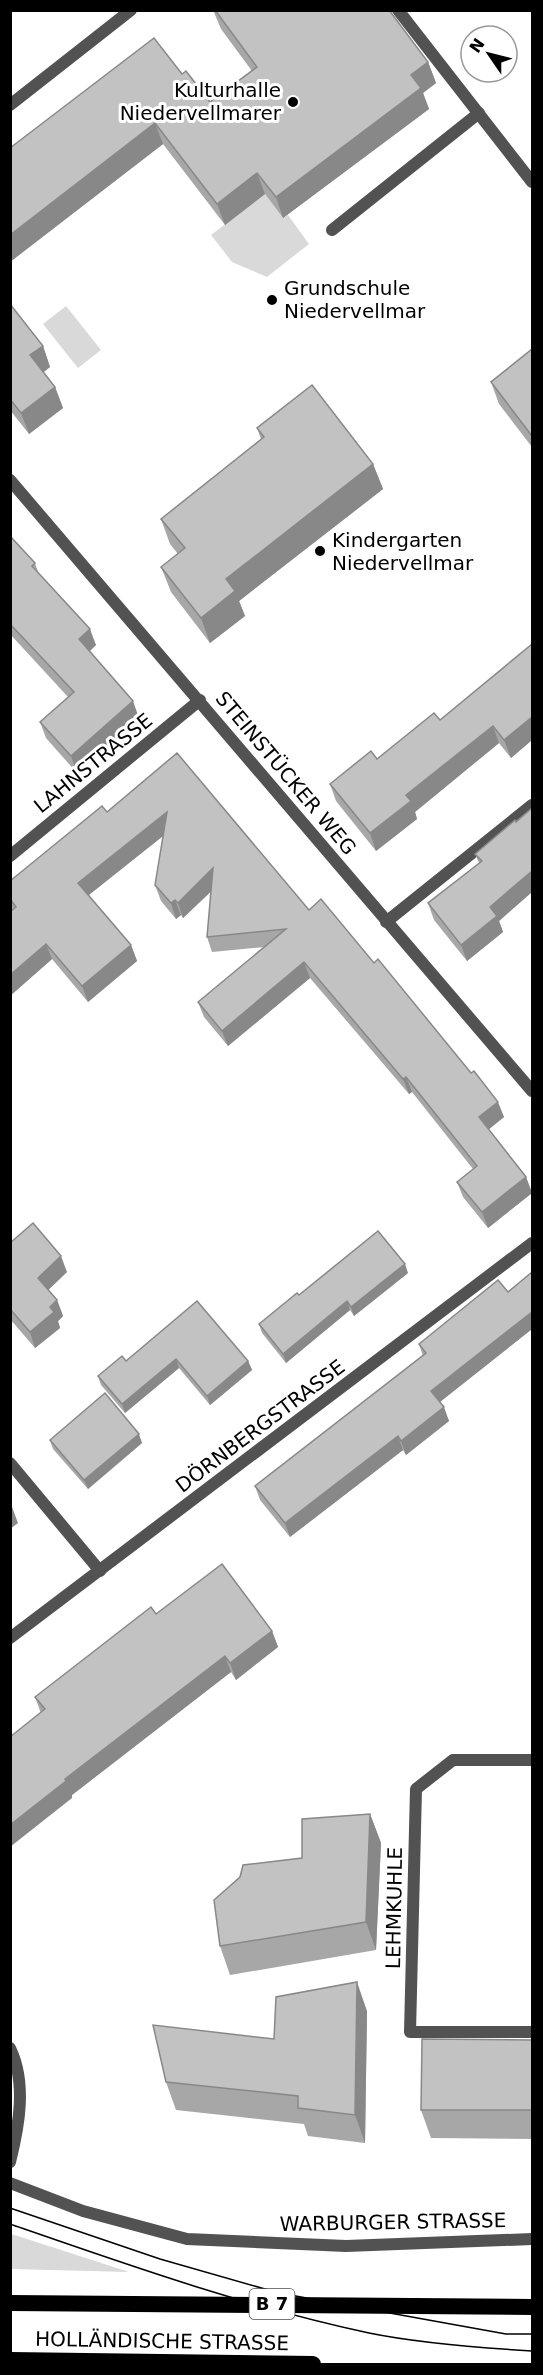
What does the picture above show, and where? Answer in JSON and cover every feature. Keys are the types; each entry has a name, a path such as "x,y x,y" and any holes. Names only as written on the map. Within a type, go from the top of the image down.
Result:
{"highway":[{"name":"HOLLÄNDISCHE STRASSE","path":"10,2302 532,2307"},
{"name":"HOLLÄNDISCHE STRASSE","path":"10,2360 313,2364"}],"street":[{"path":"10,105 131,10"},
{"path":"398,10 532,182"},
{"path":"332,230 479,113"},
{"name":"STEINSTÜCKER WEG","path":"10,480 532,1090"},
{"name":"LAHNSTRASSE","path":"10,855 200,700"},
{"path":"386,922 532,805"},
{"name":"DÖRNBERGSTRASSE","path":"10,1638 532,1243"},
{"path":"10,1462 100,1571"},
{"name":"LEHMKUHLE","path":"532,1760 453,1760 416,1789 410,2032 532,2032"},
{"path":"10,2048 19,2065 19,2126 10,2162"},
{"name":"WARBURGER STRASSE","path":"10,2183 83,2211 187,2238 346,2246 532,2239"}],"shaded area":[{"path":"265,194 283,218 288,215 309,244 267,277 232,262 211,235"},
{"path":"66,306 101,350 78,368 43,324"},
{"path":"11,2234 24,2238 129,2272 11,2269"}],"building":[{"path":"215,10 389,10 428,62 411,75 421,88 276,197 257,173 217,204 155,123 10,235 10,148 154,38 182,74 186,71 210,102 257,67"},
{"path":"10,304 43,346 30,355 55,387 21,413 10,399"},
{"path":"532,349 532,436 491,382"},
{"path":"312,385 373,464 226,579 235,591 201,618 161,567 185,548 161,519 264,437 257,428"},
{"path":"10,536 35,563 32,566 90,629 79,639 133,701 71,756 40,722 74,692 10,624"},
{"path":"532,644 532,717 504,740 493,726 406,795 411,801 370,833 330,784 371,751 377,759 434,713 440,720"},
{"path":"177,753 309,910 321,899 374,963 378,959 471,1073 474,1071 498,1102 479,1117 526,1177 482,1212 457,1182 477,1166 406,1077 403,1079 304,962 222,1031 198,1002 286,929 207,937 213,868 178,903 175,900 171,903 155,885 167,812 78,883 131,945 82,986 46,944 10,975 10,912 16,907 10,899 10,881 102,806 107,812"},
{"path":"532,808 532,871 490,907 497,916 461,945 428,903 482,861 475,854"},
{"path":"33,1223 61,1256 38,1278 57,1300 50,1307 54,1312 30,1332 10,1309 10,1243"},
{"path":"378,1231 405,1264 351,1307 347,1301 283,1354 259,1324"},
{"path":"532,1272 532,1312 431,1391 444,1407 401,1441 398,1436 285,1523 255,1486 426,1353 419,1344 498,1280 508,1292"},
{"path":"197,1301 248,1361 207,1396 176,1359 122,1404 98,1376 122,1356 126,1361"},
{"path":"105,1393 139,1434 84,1480 50,1440"},
{"path":"222,1564 272,1631 230,1663 225,1656 65,1779 66,1781 10,1825 10,1737 45,1709 35,1697 151,1607 156,1614"},
{"path":"370,1814 366,1922 220,1946 214,1900 240,1877 243,1865 302,1858 302,1819"},
{"path":"357,1982 355,2115 298,2108 298,2096 166,2082 153,2025 274,2039 276,1997"},
{"path":"422,2039 532,2040 532,2110 421,2110"}],"tram line":[{"path":"10,2208 160,2259 279,2293 506,2334 532,2334"},
{"path":"10,2224 188,2284 323,2323 408,2340 532,2351"}],"place":[{"name":"Kulturhalle Niedervellmarer","path":"293,102"},
{"name":"Grundschule Niedervellmar","path":"272,300"},
{"name":"Kindergarten Niedervellmar","path":"320,551"}]}
